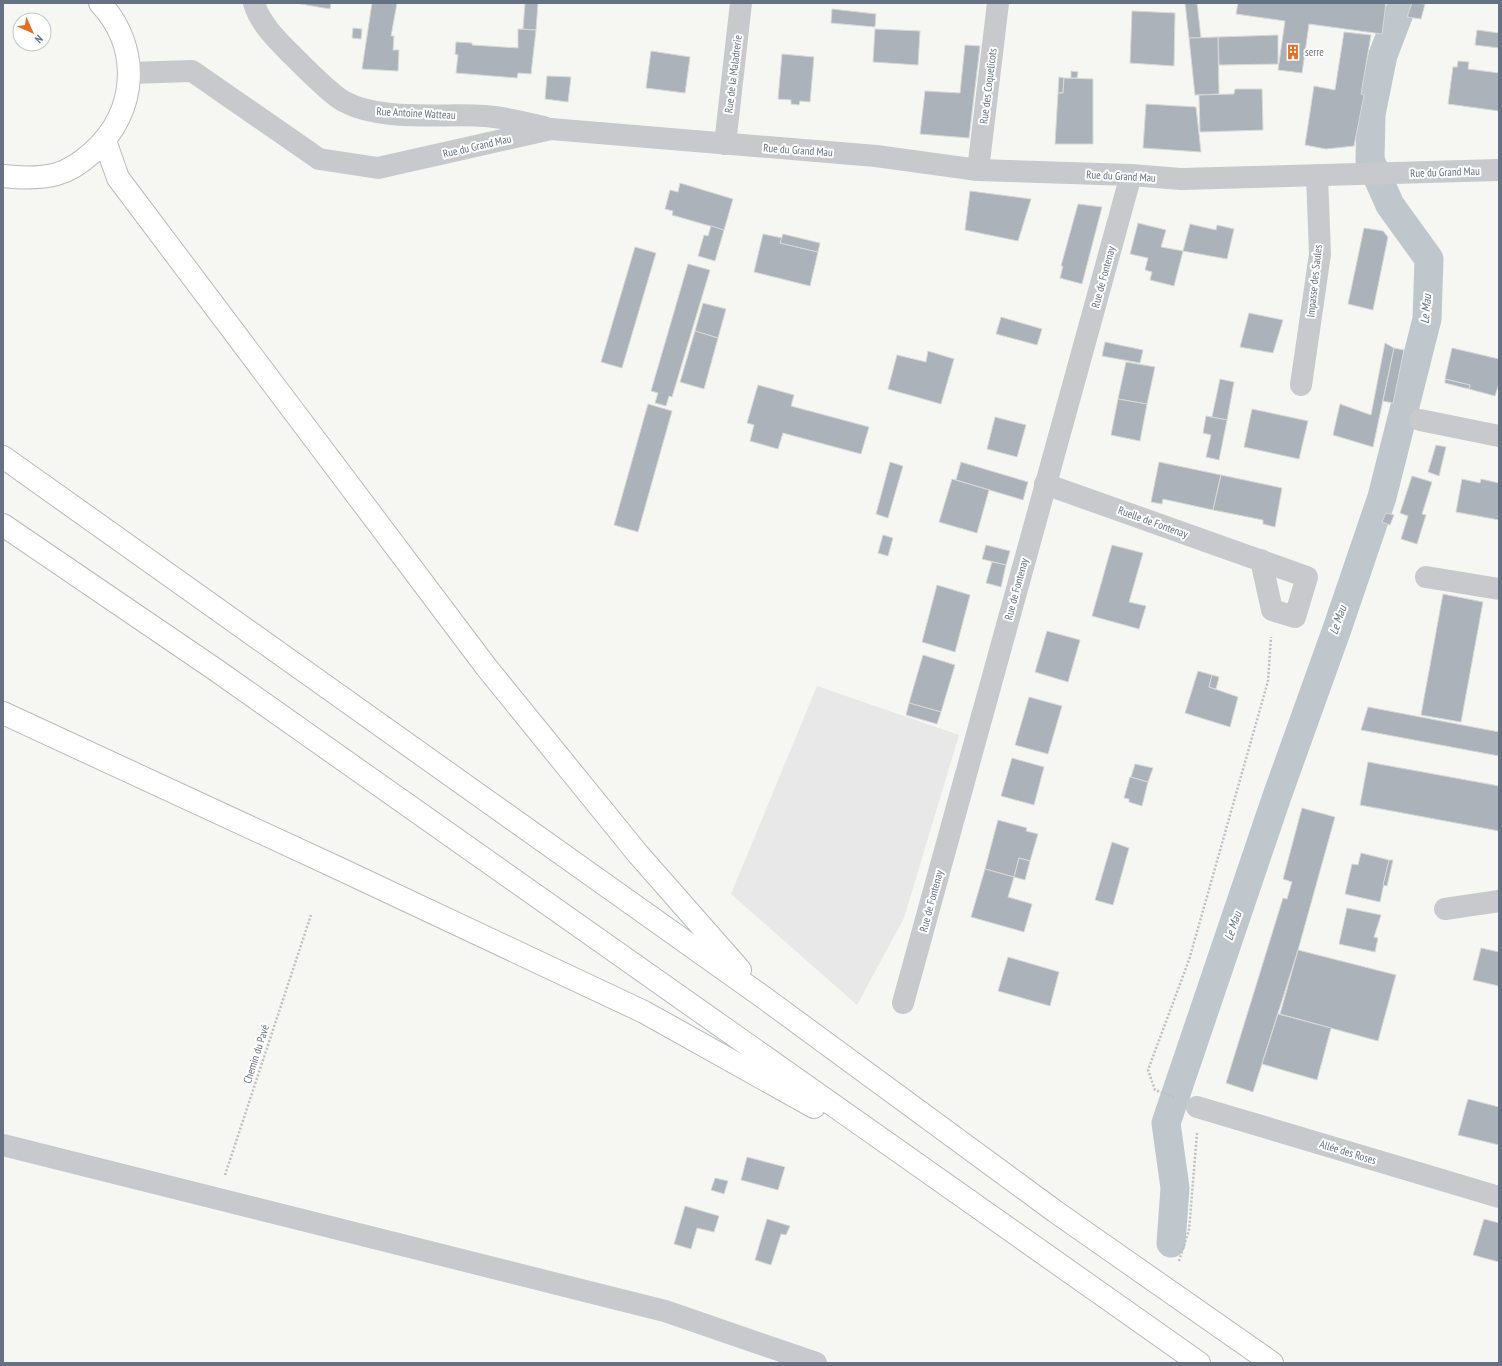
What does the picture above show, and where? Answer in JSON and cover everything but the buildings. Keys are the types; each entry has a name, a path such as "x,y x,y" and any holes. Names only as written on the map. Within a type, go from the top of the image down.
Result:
{"main road":[{"path":"3,176 29,179 58,174 84,161 105,141 119,121 127,98 129,73 124,43 111,16 100,3"},
{"path":"105,141 118,178 487,668 638,854 763,997"},
{"path":"3,457 763,997 1056,1212 1272,1363"},
{"path":"3,525 223,675 1199,1363"},
{"path":"3,713 345,871 644,1012 915,1163"}],"street":[{"name":"Rue Antoine Watteau","path":"254,3 263,22 275,38 307,70 343,101 375,111 417,115 486,116 552,129"},
{"name":"Rue de la Maladrerie","path":"725,144 742,3"},
{"name":"Rue des Coquelicots","path":"978,170 998,3"},
{"name":"Rue du Grand Mau","path":"129,73 192,71 319,159 378,168 552,129 604,132 725,144 876,156 978,170 1130,175 1181,179 1346,176 1415,172 1499,170"},
{"name":"Rue de Fontenay","path":"903,1003 1130,175"},
{"name":"Impasse des Saules","path":"1300,385 1320,254 1317,176"},
{"path":"1420,420 1499,436"},
{"name":"Ruelle de Fontenay","path":"1045,484 1307,577 1295,617 1272,610"},
{"path":"1261,560 1272,610"},
{"path":"1426,577 1499,588"},
{"path":"1446,910 1499,901"},
{"name":"Allée des Roses","path":"1197,1107 1499,1197"},
{"path":"3,1145 665,1311 816,1363"}],"path":[{"path":"1155,1090 1148,1070 1188,960 1268,680 1272,610"},
{"name":"Chemin du Pavé","path":"217,1198 311,915"},
{"path":"1179,1261 1189,1230 1196,1150 1197,1107"}],"shaded area":[{"path":"817,686 959,735 904,918 857,1005 731,894"}],"waterway":[{"name":"Le Mau","path":"1171,1243 1175,1188 1166,1123 1277,796 1337,629 1382,497 1427,319 1429,259 1390,205 1370,160 1371,114 1383,55 1403,3"}],"place":[{"name":"serre","path":"1293,52"}]}
